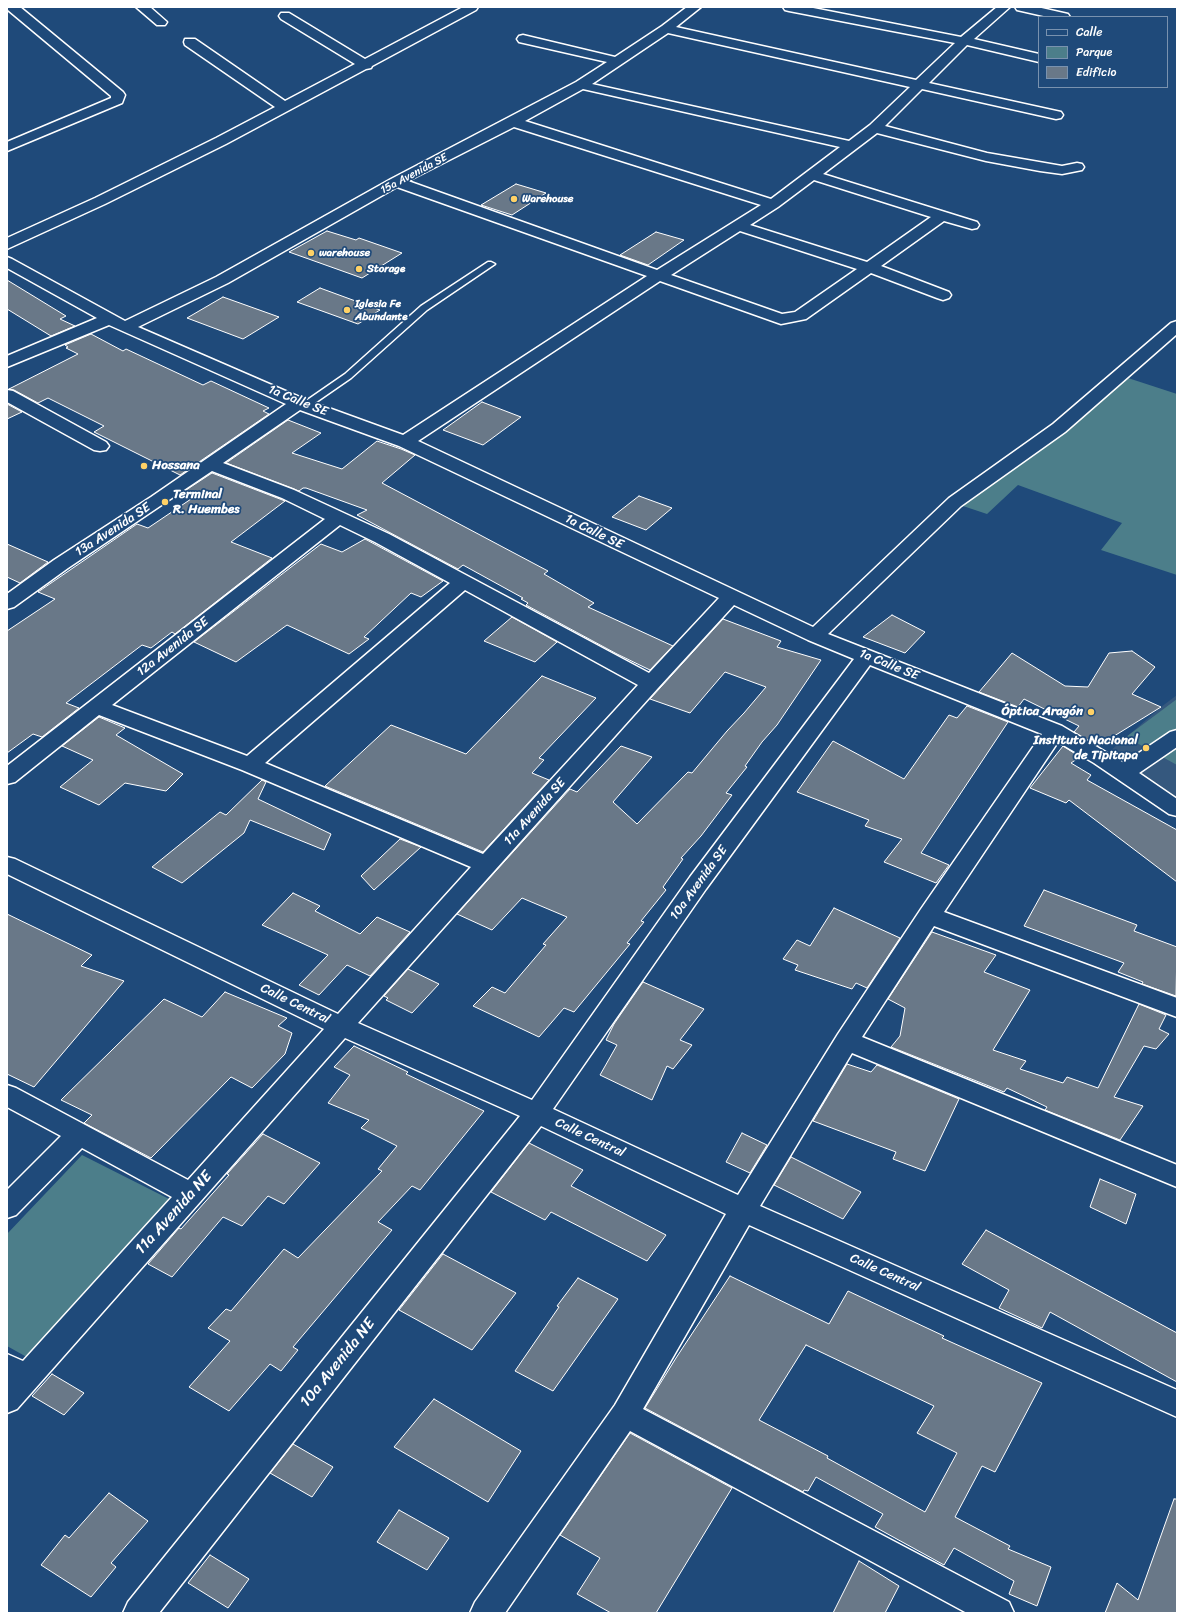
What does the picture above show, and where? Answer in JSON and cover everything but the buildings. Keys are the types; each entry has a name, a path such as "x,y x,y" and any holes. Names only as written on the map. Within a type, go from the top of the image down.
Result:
{"street":[{"path":"7,146 109,104 117,100 118,95 12,7"},
{"path":"142,7 161,22"},
{"path":"7,244 221,141 366,65 472,7"},
{"name":"15a Avenida SE","path":"125,327 222,280 396,182 581,85 666,29 695,7"},
{"path":"789,7 964,41 1038,58"},
{"path":"405,442 658,276 773,204 875,128 964,41 1004,7"},
{"path":"1021,7 1060,16"},
{"path":"285,16 366,65"},
{"path":"666,29 1056,115"},
{"path":"523,39 618,61"},
{"path":"190,42 284,107"},
{"path":"581,85 852,146"},
{"path":"513,122 773,204"},
{"path":"875,128 986,157 1062,170 1077,167"},
{"path":"812,175 972,225"},
{"path":"396,182 781,319 800,316 942,216"},
{"path":"738,226 868,268 943,295"},
{"name":"1a Calle SE","path":"7,262 125,327 302,404 405,442 730,598 815,636 1055,731 1102,758 1177,809"},
{"path":"7,362 108,319"},
{"path":"815,636 955,502 1059,428 1177,326"},
{"path":"7,395 100,446"},
{"name":"13a Avenida SE","path":"7,603 61,564 209,464 302,404"},
{"path":"209,464 288,494 339,517 464,581 651,683"},
{"name":"12a Avenida SE","path":"7,777 339,517"},
{"path":"250,765 464,581"},
{"name":"11a Avenida SE","path":"341,1026 651,683 730,598"},
{"name":"10a Avenida SE","path":"538,1113 698,883 866,656"},
{"path":"97,707 250,765 487,865"},
{"path":"486,1613 625,1414 744,1210 847,1041 929,916 1055,731"},
{"path":"1124,773 1177,737"},
{"name":"Calle Central","path":"7,866 341,1026 538,1113 744,1210 1177,1404"},
{"path":"929,916 1177,1008"},
{"name":"11a Avenida NE","path":"7,1400 17,1372 191,1194 341,1026"},
{"path":"847,1041 1177,1176"},
{"path":"7,1095 191,1194"},
{"name":"10a Avenida NE","path":"139,1613 538,1113"},
{"path":"7,1207 79,1134"},
{"path":"625,1414 998,1613"}],"lane":[{"path":"302,404 348,376 424,308 491,264"}],"shaded area":[{"name":"Instituto Nacional de Tipitapa","path":"1177,695 1177,809 1102,758"}],"green space":[{"path":"1128,378 1177,394 1177,575 1101,550 1122,523 1018,485 987,514 960,505 1063,433"},
{"path":"1177,699 1177,765 1126,737"},
{"path":"82,1155 173,1201 32,1360 7,1346 7,1234"}],"place":[{"name":"Warehouse","path":"514,199"},
{"name":"warehouse","path":"311,253"},
{"name":"Storage","path":"359,269"},
{"name":"Iglesia Fe Abundante","path":"347,310"},
{"name":"Hossana","path":"144,466"},
{"name":"Terminal R. Huembes","path":"165,502"},
{"name":"Óptica Aragón","path":"1091,712"},
{"name":"Instituto Nacional de Tipitapa","path":"1146,748"}]}
